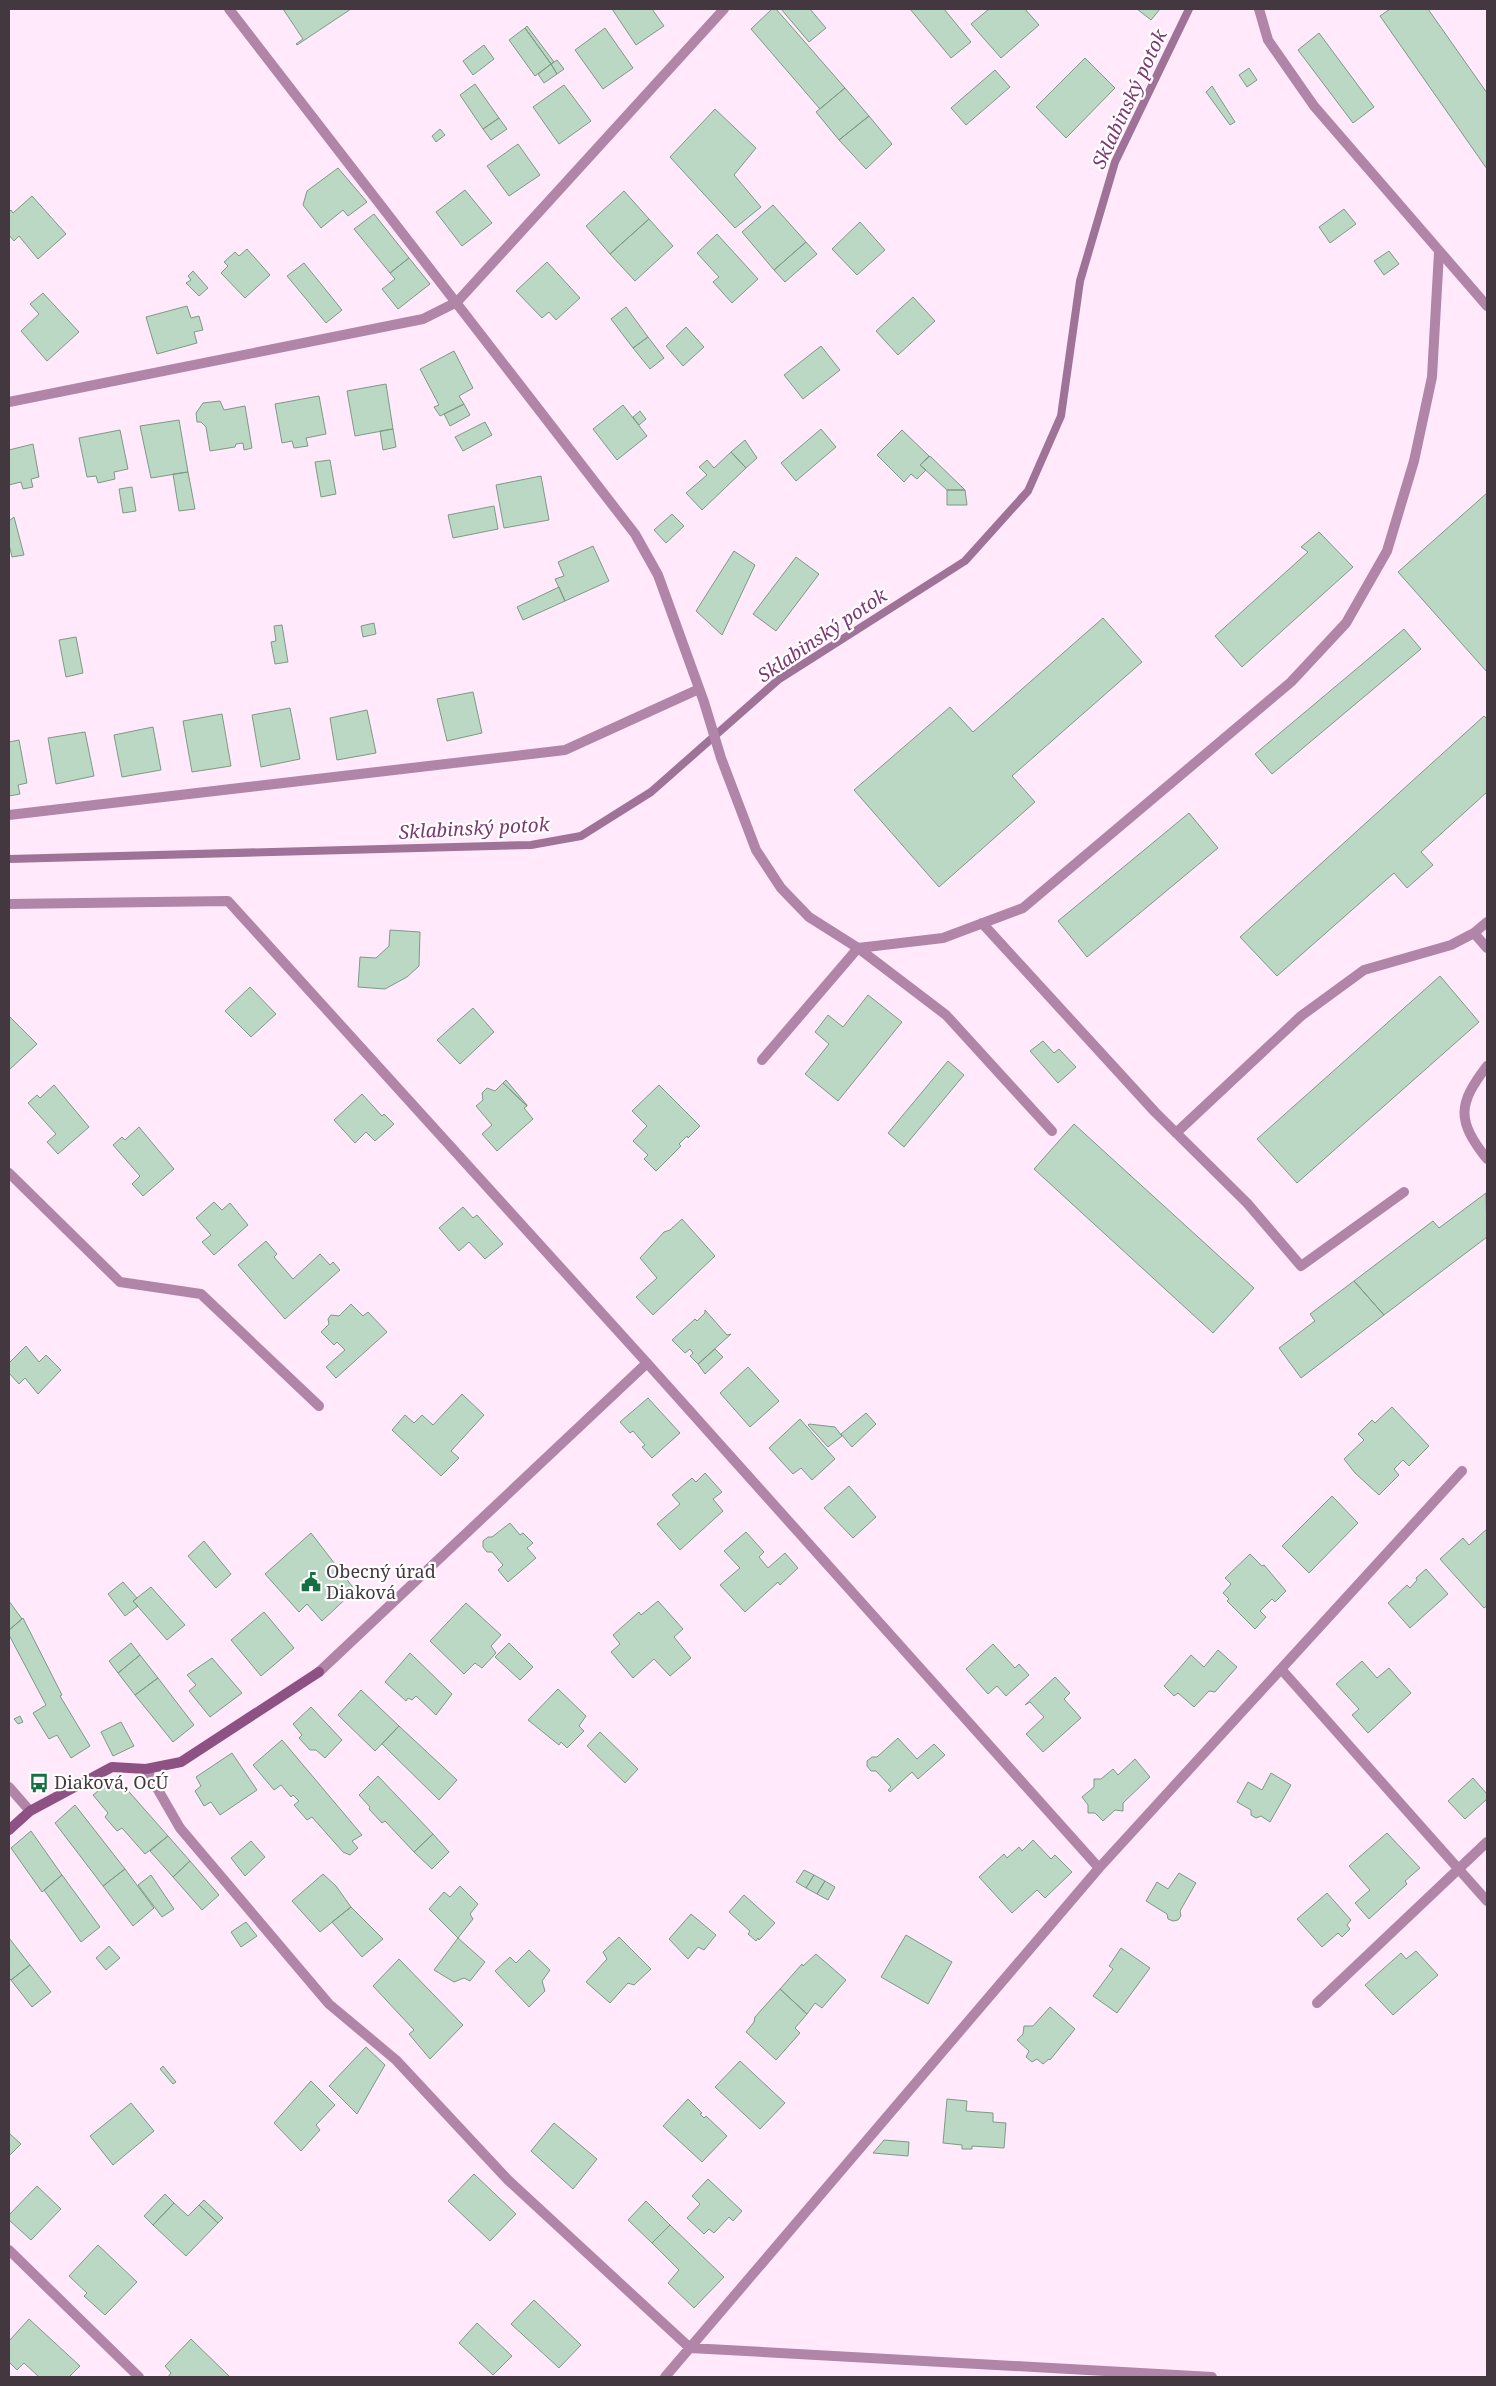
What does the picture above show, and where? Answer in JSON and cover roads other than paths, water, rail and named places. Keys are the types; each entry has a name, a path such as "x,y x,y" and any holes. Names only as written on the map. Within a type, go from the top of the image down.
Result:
{"street":[{"path":"229,9 457,302 634,534 658,574 704,702 721,758 756,850 782,888 809,917 858,948 946,1015 1052,1131"},
{"path":"9,402 423,319 457,302 724,9"},
{"path":"1259,9 1268,40 1314,106 1487,306"},
{"path":"762,1060 858,948 943,938 1023,908 1291,682 1346,623 1387,551 1414,461 1432,377 1440,252"},
{"path":"9,815 565,750 699,689"},
{"path":"9,904 228,902 647,1363 1098,1868"},
{"path":"1176,1133 1301,1016 1364,970 1450,945 1474,934 1487,922"},
{"path":"982,923 1176,1133 1247,1203 1301,1266 1404,1192"},
{"path":"1474,934 1487,948"},
{"path":"1487,1066 1472,1086 1464,1104 1464,1120 1487,1159"},
{"path":"9,1173 120,1282 201,1294 320,1406"},
{"path":"9,1830 30,1811 112,1767 146,1768 181,1762 319,1672 647,1363"},
{"path":"665,2377 1098,1868 1462,1471"},
{"path":"1281,1669 1487,1901"},
{"path":"146,1768 180,1828 329,2004 396,2060 508,2180 690,2348 1072,2374 1212,2377"},
{"path":"9,1787 30,1811"},
{"path":"1316,2003 1487,1842"},
{"path":"9,2250 139,2377"}],"waterway":[{"name":"Sklabinský potok","path":"9,859 531,845 581,836 651,792 778,680 965,561 1028,491 1061,416 1080,281 1115,162 1189,9"}],"place":[{"name":"Obecný úrad Diaková","path":"311,1582"},
{"name":"Diaková, OcÚ","path":"39,1783"}]}
